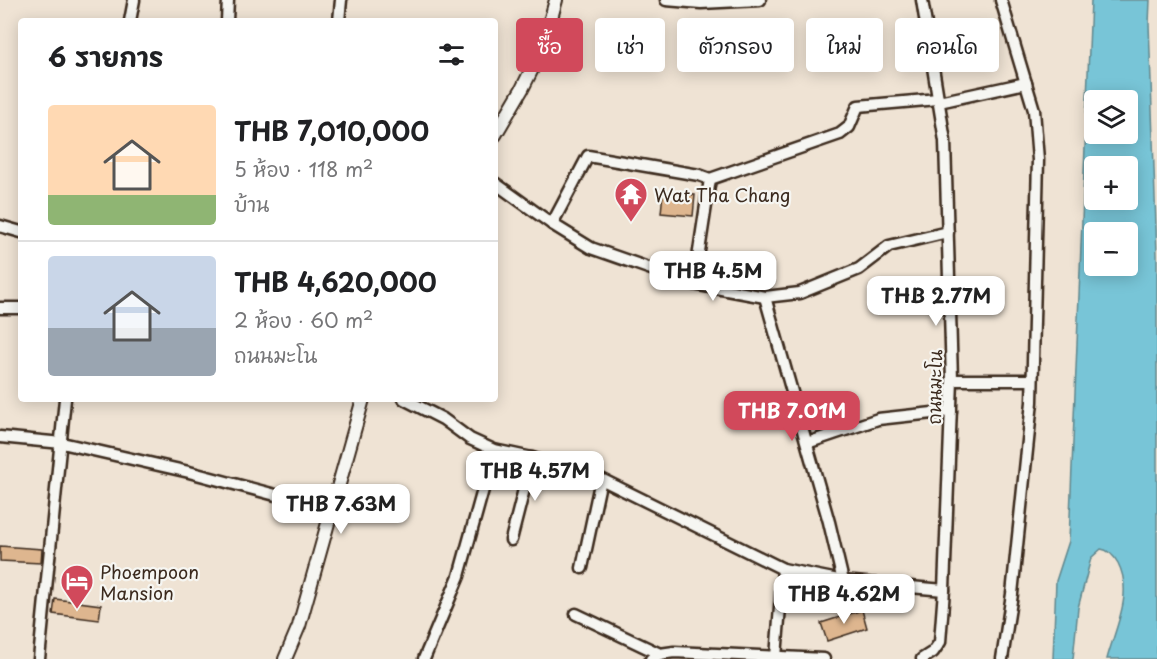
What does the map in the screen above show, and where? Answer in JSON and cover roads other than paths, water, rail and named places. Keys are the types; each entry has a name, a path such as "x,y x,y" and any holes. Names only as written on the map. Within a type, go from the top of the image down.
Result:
{"street":[{"path":"131,18 134,0"},
{"path":"227,18 228,0"},
{"path":"339,18 341,0"},
{"path":"498,130 522,89 543,46 556,0"},
{"path":"666,0 701,3 760,0"},
{"name":"ถนนมะโน","path":"922,0 945,141 952,380 940,642 933,652 922,659"},
{"path":"1001,0 1034,110 1038,160 1032,380 1012,594 1002,659"},
{"path":"552,224 588,156 699,175 710,179 840,134 849,127 858,106 939,100 1026,83"},
{"path":"694,284 710,179"},
{"path":"498,185 552,224 591,248 694,284 765,297 800,293 859,270 889,246 948,232"},
{"path":"0,226 18,231"},
{"path":"765,297 807,443 843,581"},
{"path":"0,308 18,308"},
{"path":"952,380 1032,380"},
{"path":"39,659 65,402"},
{"path":"285,659 299,626 362,402"},
{"path":"410,402 494,450 532,458 601,479 783,569 843,581 944,590"},
{"path":"807,443 878,419 951,411"},
{"path":"0,437 62,443 189,472 332,510"},
{"path":"424,659 459,576 494,450"},
{"path":"511,540 532,458"},
{"path":"582,568 601,479"},
{"path":"776,657 783,569"},
{"path":"576,614 656,656 674,652 824,659"}],"water":[{"path":"1091,0 1150,0 1157,255 1157,659 1107,659 1122,611 1124,587 1116,560 1109,552 1101,549 1091,558 1078,608 1073,659 1053,659 1056,581 1069,541 1084,172 1084,210 1138,210 1138,156 1085,156 1085,144 1138,144 1138,90 1087,90"}],"place":[{"name":"Wat Tha Chang","path":"631,223"},
{"name":"Phoempoon Mansion","path":"77,610"}]}
